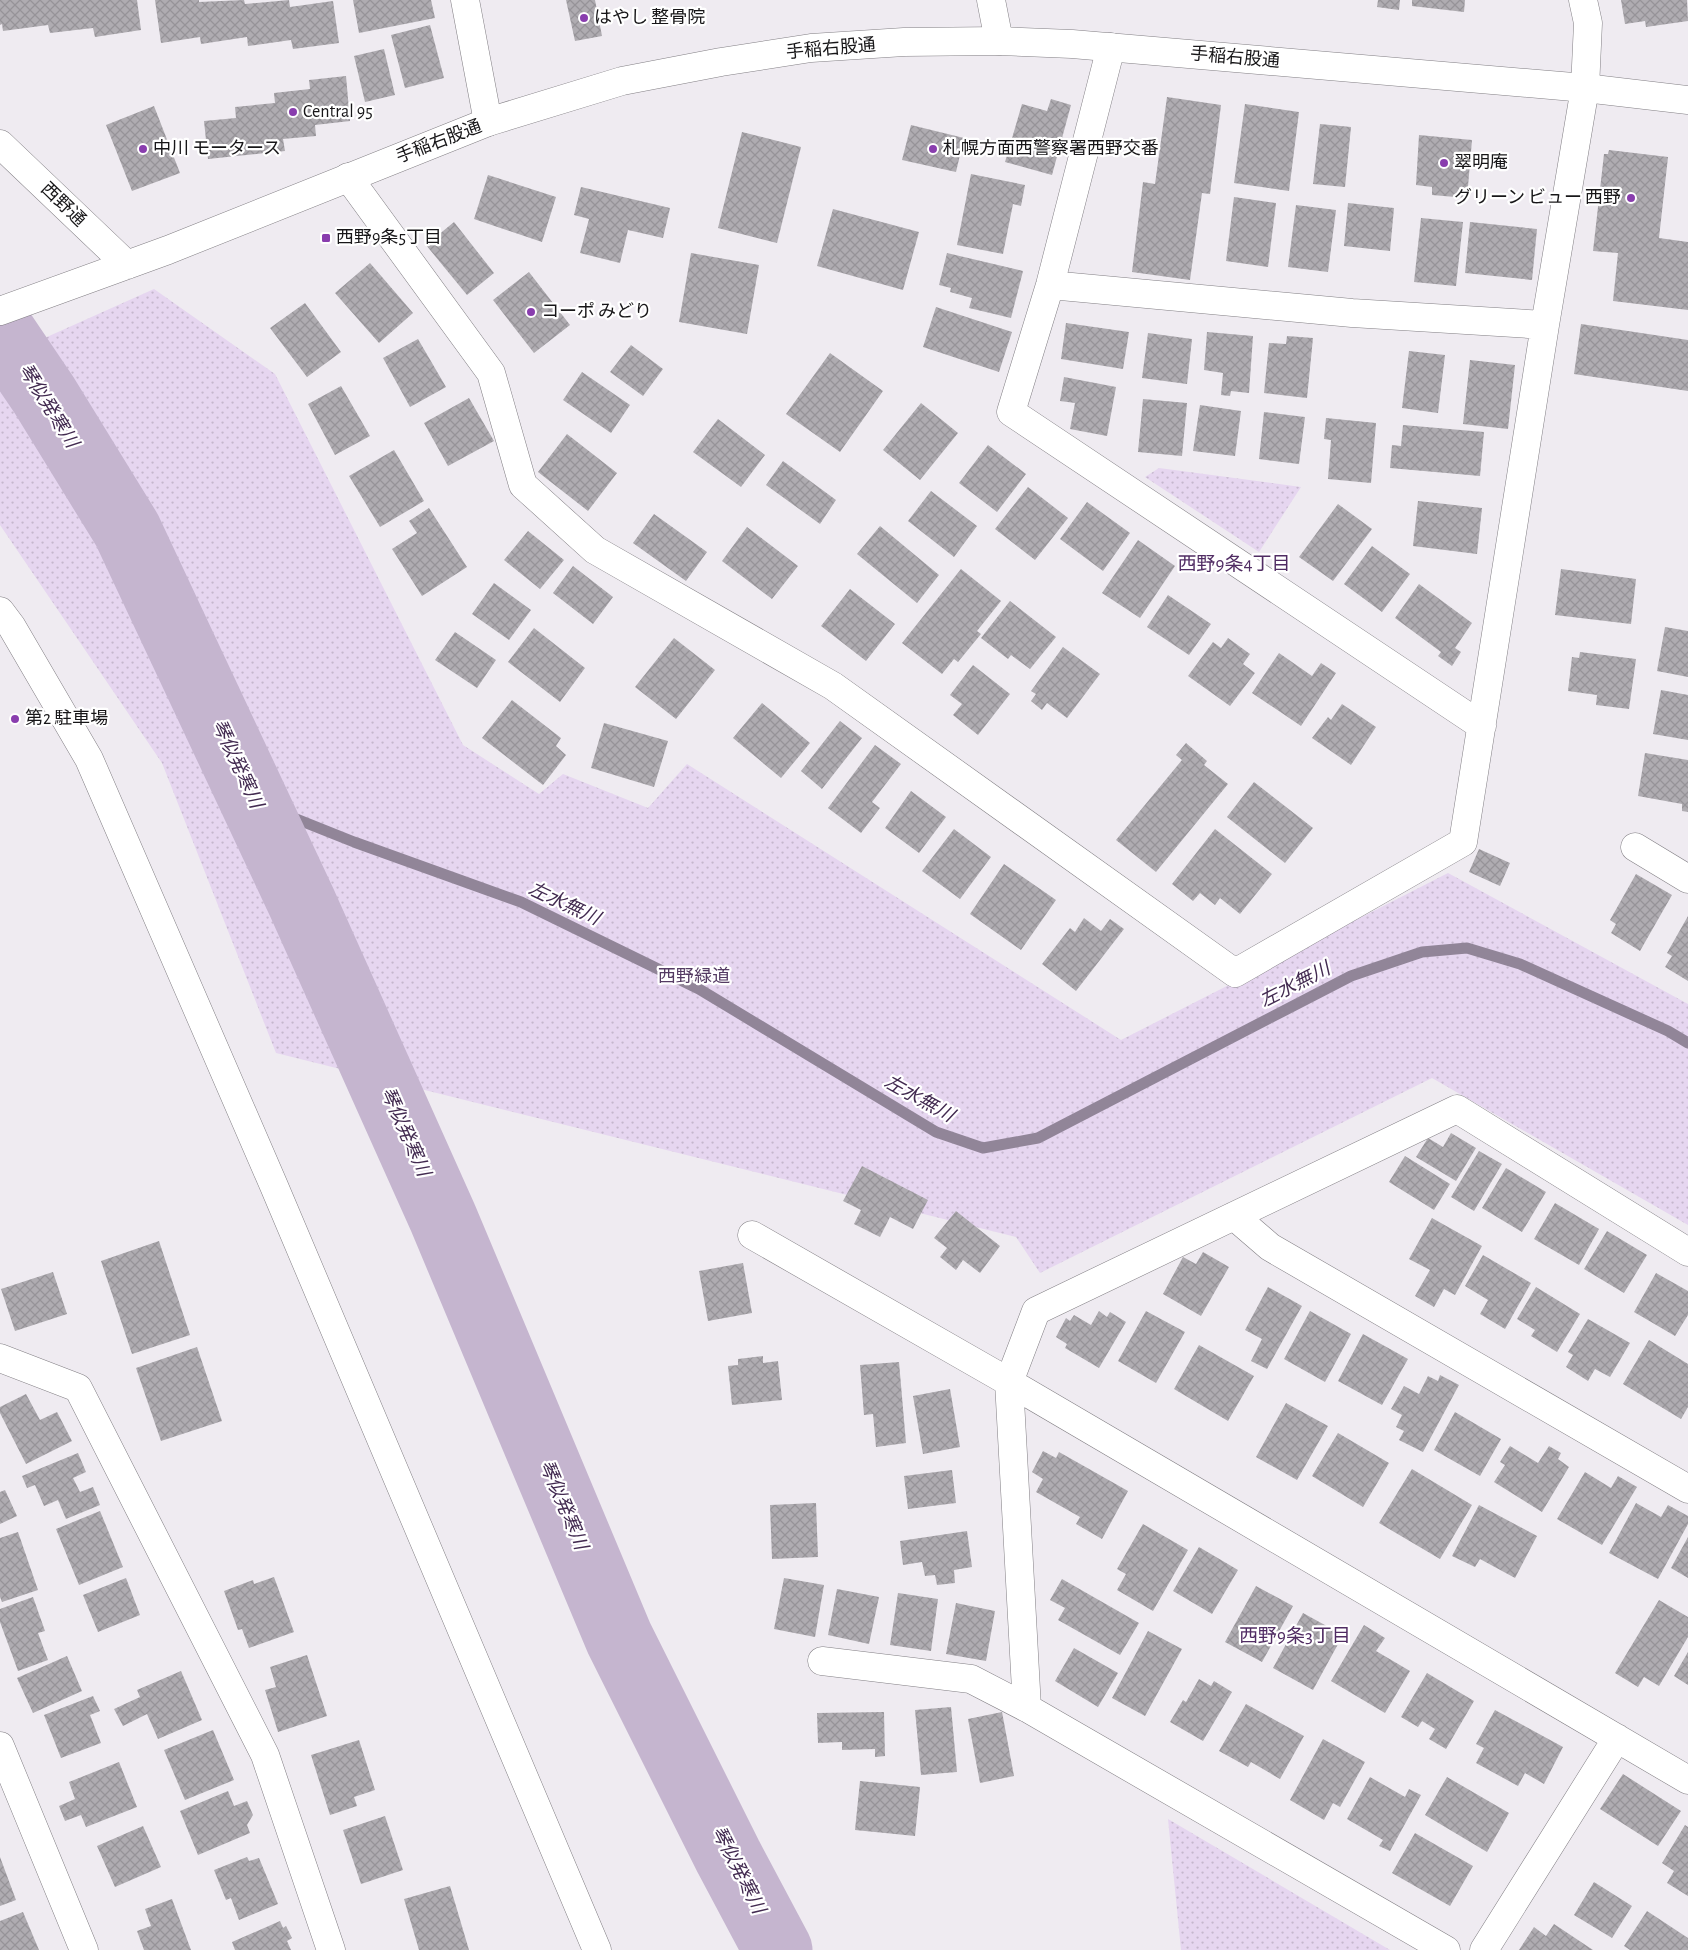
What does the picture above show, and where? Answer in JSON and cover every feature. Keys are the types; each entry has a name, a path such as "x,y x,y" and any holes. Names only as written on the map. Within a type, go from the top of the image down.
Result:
{"street":[{"path":"465,0 488,122"},
{"path":"991,0 999,41"},
{"path":"348,177 491,373 523,484 595,550 832,686 1235,973 1463,842 1545,325 1585,88 1588,23 1583,0"},
{"name":"手稲右股通","path":"7,308 168,250 488,122 622,81 721,62 811,48 904,42 999,41 1111,47 1585,88 1688,100"},
{"path":"1111,47 1050,285 1011,412 1482,726"},
{"name":"西野通","path":"0,144 127,265"},
{"path":"1050,285 1352,313 1545,325"},
{"path":"0,611 12,627 89,759 274,1186 597,1950"},
{"path":"1634,847 1688,879"},
{"path":"1027,1708 1009,1382 1036,1311 1457,1109 1688,1252"},
{"path":"1234,1216 1270,1247 1688,1490"},
{"path":"752,1235 1009,1382 1688,1780"},
{"path":"0,1358 78,1388 265,1755 332,1950"},
{"path":"822,1661 971,1679 1027,1708 1446,1950"},
{"path":"1484,1950 1618,1738"},
{"path":"0,1746 84,1950"}],"green space":[{"name":"西野緑道","path":"154,289 275,374 463,745 539,794 563,774 648,808 687,764 1121,1040 1448,873 1688,1004 1688,1225 1432,1078 1040,1273 1016,1237 276,1053 162,763 0,525 0,358"},
{"path":"1159,468 1301,487 1259,552 1145,477"},
{"path":"1168,1819 1390,1950 1181,1950"}],"building":[{"path":"0,0 137,0 141,30 95,37 93,28 50,33 48,25 3,31 2,24 0,25"},
{"path":"155,0 199,0 199,2 244,0 245,4 289,0 290,7 333,1 339,43 293,49 291,40 248,46 247,37 201,44 200,37 161,43"},
{"path":"353,0 431,0 435,18 359,33"},
{"name":"はやし 整骨院","path":"566,0 595,0 602,36 575,41"},
{"path":"1378,0 1400,0 1399,10 1377,7"},
{"path":"1412,0 1465,0 1464,12 1412,6"},
{"path":"1621,0 1687,0 1688,21 1646,27 1645,21 1625,24"},
{"path":"430,25 444,78 405,88 391,35"},
{"path":"384,49 395,95 365,102 354,56"},
{"name":"Central 95","path":"346,76 350,121 315,125 316,136 283,139 285,151 208,159 204,121 236,118 235,107 275,103 274,93 310,89 309,80"},
{"path":"1167,97 1221,105 1210,194 1202,193 1190,280 1132,272 1143,182 1155,184"},
{"path":"1051,99 1071,105 1052,175 1005,162 1022,104 1047,111"},
{"path":"1245,104 1299,112 1289,191 1234,183"},
{"name":"中川 モータース","path":"154,106 180,173 132,191 106,125"},
{"path":"1320,124 1351,127 1345,187 1313,184"},
{"name":"札幌方面西警察署西野交番","path":"911,125 964,138 956,172 902,160"},
{"path":"742,132 801,147 777,243 718,228"},
{"name":"翠明庵","path":"1419,135 1472,140 1467,198 1432,195 1432,187 1416,185"},
{"name":"グリーン ビュー 西野","path":"1609,150 1668,157 1659,238 1688,242 1688,310 1613,301 1618,253 1593,251 1604,154 1608,154"},
{"path":"971,174 1025,185 1021,206 1013,204 1003,254 957,245"},
{"path":"488,175 556,197 542,242 474,219"},
{"path":"581,187 670,208 663,238 628,230 620,263 580,253 589,219 574,215"},
{"path":"1234,197 1276,203 1268,267 1226,261"},
{"path":"1348,203 1394,208 1390,251 1344,246"},
{"path":"1296,205 1336,210 1328,272 1288,267"},
{"path":"833,209 919,232 903,290 817,266"},
{"path":"1421,218 1463,222 1456,286 1414,282"},
{"path":"454,222 494,273 467,295 426,245"},
{"path":"1470,222 1537,229 1532,280 1465,273"},
{"path":"691,253 759,265 747,334 679,322"},
{"path":"947,253 1023,271 1011,318 969,308 972,298 950,292 951,288 939,285"},
{"path":"370,263 413,313 379,343 335,293"},
{"name":"コーポ みどり","path":"529,272 570,325 534,353 493,300"},
{"path":"305,303 341,352 307,377 270,328"},
{"path":"936,307 1012,332 999,372 923,347"},
{"path":"1066,323 1129,332 1123,369 1061,359"},
{"path":"1581,324 1688,340 1688,391 1574,374"},
{"path":"1207,332 1253,336 1249,393 1231,391 1230,396 1221,395 1223,373 1204,370"},
{"path":"1148,333 1192,339 1187,384 1142,378"},
{"path":"1287,336 1313,338 1307,398 1264,393 1269,343 1286,344"},
{"path":"418,339 446,387 410,407 383,358"},
{"path":"631,345 663,369 643,396 610,372"},
{"path":"1409,351 1445,355 1438,413 1402,408"},
{"path":"830,353 883,391 840,452 786,414"},
{"path":"1470,360 1515,365 1508,429 1463,424"},
{"path":"582,372 630,405 611,433 563,400"},
{"path":"1064,377 1116,387 1107,436 1070,429 1075,403 1060,401"},
{"path":"341,386 370,436 335,455 308,404"},
{"path":"469,398 494,441 448,466 424,423"},
{"path":"1143,399 1187,403 1182,456 1138,452"},
{"path":"921,403 958,433 920,480 883,450"},
{"path":"1200,405 1241,411 1235,456 1193,451"},
{"path":"1264,412 1305,417 1299,464 1259,459"},
{"path":"1326,418 1376,423 1371,483 1328,479 1331,440 1324,439"},
{"path":"718,419 765,455 741,487 693,452"},
{"path":"1403,425 1484,432 1480,476 1390,468 1392,445 1401,446"},
{"path":"567,434 617,473 588,511 538,472"},
{"path":"988,445 1026,474 997,512 959,483"},
{"path":"394,450 424,501 380,527 349,476"},
{"path":"783,461 836,500 820,524 766,485"},
{"path":"1028,487 1068,518 1035,560 995,529"},
{"path":"931,491 977,526 954,557 908,521"},
{"path":"1418,501 1482,508 1477,554 1413,546"},
{"path":"1087,502 1130,533 1103,571 1060,539"},
{"path":"1338,504 1372,529 1333,581 1299,557"},
{"path":"429,508 467,567 422,596 392,549 417,533 409,521"},
{"path":"654,514 707,552 686,581 633,543"},
{"path":"880,526 939,575 917,603 857,554"},
{"path":"747,527 798,566 772,599 722,561"},
{"path":"528,531 564,560 540,589 504,560"},
{"path":"1138,540 1175,566 1140,618 1102,593"},
{"path":"1372,546 1410,574 1382,612 1344,584"},
{"path":"573,566 613,597 593,624 553,593"},
{"path":"961,569 1001,601 977,631 981,634 958,662 954,659 942,674 902,643"},
{"path":"1561,569 1636,579 1631,624 1555,615"},
{"path":"494,583 531,610 509,640 472,614"},
{"path":"1419,584 1472,623 1455,648 1461,652 1452,666 1438,656 1441,652 1395,618"},
{"path":"850,589 895,624 866,661 821,626"},
{"path":"1168,595 1211,624 1189,655 1147,627"},
{"path":"1010,601 1056,637 1030,669 1011,655 1008,659 981,638"},
{"path":"1665,627 1688,631 1688,677 1657,671"},
{"path":"534,628 585,668 560,702 508,662"},
{"path":"455,632 496,660 477,688 435,660"},
{"path":"674,638 715,670 676,719 635,687"},
{"path":"1228,638 1250,654 1243,664 1255,673 1230,706 1188,676 1213,642 1221,648"},
{"path":"1063,647 1100,674 1067,718 1047,703 1042,710 1031,701 1036,694 1031,691"},
{"path":"1580,652 1636,659 1629,709 1596,705 1597,695 1568,691 1572,657 1579,658"},
{"path":"1279,653 1312,676 1321,663 1336,673 1301,726 1252,693"},
{"path":"973,665 1010,694 978,735 953,715 962,704 950,695"},
{"path":"1661,690 1688,695 1688,740 1653,734"},
{"path":"512,700 561,738 556,746 566,755 543,785 482,738"},
{"path":"762,703 810,743 781,778 733,738"},
{"path":"1342,704 1376,727 1351,765 1312,738 1328,717 1331,720"},
{"path":"840,721 862,738 822,789 801,771"},
{"path":"604,723 668,741 654,787 591,768"},
{"path":"1186,743 1207,761 1204,765 1228,784 1156,872 1116,840 1182,760 1176,755"},
{"path":"875,745 901,764 872,802 880,808 861,833 828,808"},
{"path":"1645,753 1688,760 1688,812 1682,811 1682,804 1638,796"},
{"path":"1254,782 1313,828 1285,863 1227,817"},
{"path":"911,791 946,817 919,853 885,828"},
{"path":"954,829 991,857 960,899 922,871"},
{"path":"1215,829 1272,874 1240,914 1220,898 1215,905 1200,893 1193,901 1172,884"},
{"path":"1479,849 1510,863 1500,886 1469,872"},
{"path":"1004,864 1056,900 1021,950 970,914"},
{"path":"1636,874 1672,895 1640,951 1611,933 1616,924 1610,920"},
{"path":"1688,916 1688,981 1665,967 1672,956 1667,953"},
{"path":"1084,918 1101,931 1110,919 1124,929 1076,991 1042,964 1070,928 1075,932"},
{"path":"1451,1133 1476,1148 1456,1181 1416,1157 1428,1138 1443,1147"},
{"path":"1479,1151 1502,1164 1474,1211 1451,1197"},
{"path":"1405,1156 1450,1184 1434,1210 1389,1182"},
{"path":"862,1166 928,1200 913,1229 890,1217 880,1237 854,1224 861,1210 843,1201"},
{"path":"1506,1168 1546,1192 1522,1232 1482,1208"},
{"path":"1555,1203 1599,1229 1579,1265 1534,1239"},
{"path":"956,1211 1000,1246 980,1273 963,1260 956,1270 940,1257 947,1248 934,1238"},
{"path":"1432,1218 1482,1246 1455,1295 1444,1289 1434,1307 1415,1296 1430,1270 1409,1259"},
{"path":"1607,1231 1647,1255 1624,1293 1584,1269"},
{"path":"159,1241 190,1335 132,1354 101,1261"},
{"path":"1203,1252 1229,1267 1201,1316 1163,1294 1183,1257 1196,1264"},
{"path":"1483,1255 1531,1283 1505,1329 1480,1314 1488,1300 1465,1286"},
{"path":"743,1263 752,1313 708,1321 699,1271"},
{"path":"53,1272 67,1314 15,1331 1,1289"},
{"path":"1656,1273 1688,1291 1688,1315 1675,1336 1634,1312"},
{"path":"1268,1287 1302,1306 1267,1369 1251,1361 1262,1339 1245,1330"},
{"path":"1536,1287 1580,1314 1557,1352 1531,1336 1535,1330 1517,1319"},
{"path":"1099,1311 1107,1317 1110,1312 1126,1322 1099,1368 1065,1348 1067,1344 1056,1337 1066,1318 1070,1321 1074,1315 1091,1325"},
{"path":"1146,1311 1185,1332 1156,1383 1118,1361"},
{"path":"1310,1311 1351,1334 1325,1382 1284,1359"},
{"path":"1588,1319 1630,1343 1610,1377 1595,1369 1588,1381 1566,1367 1573,1355 1568,1352"},
{"path":"1363,1334 1408,1359 1382,1405 1338,1381"},
{"path":"1649,1340 1688,1364 1688,1407 1681,1419 1623,1384"},
{"path":"1199,1345 1254,1376 1228,1421 1174,1389"},
{"path":"197,1347 222,1421 161,1441 136,1368"},
{"path":"763,1356 763,1363 778,1361 782,1400 732,1405 728,1366 738,1365 738,1359"},
{"path":"899,1362 906,1443 876,1447 873,1414 864,1415 860,1365"},
{"path":"1440,1375 1459,1385 1423,1452 1399,1440 1404,1431 1396,1427 1402,1415 1391,1409 1404,1386 1419,1394 1428,1376 1438,1381"},
{"path":"950,1389 960,1447 923,1454 913,1396"},
{"path":"26,1394 40,1420 57,1412 72,1441 26,1464 0,1413 0,1407"},
{"path":"1286,1403 1328,1426 1297,1480 1256,1457"},
{"path":"1455,1412 1501,1439 1480,1476 1434,1450"},
{"path":"1338,1433 1389,1463 1363,1507 1312,1476"},
{"path":"1510,1446 1538,1463 1549,1446 1561,1453 1558,1459 1569,1467 1542,1512 1494,1482 1505,1465 1500,1462"},
{"path":"1043,1451 1056,1458 1059,1452 1128,1491 1102,1539 1076,1524 1080,1517 1036,1492 1043,1479 1032,1472"},
{"path":"78,1453 86,1472 73,1478 80,1492 93,1487 100,1505 66,1519 58,1500 44,1506 35,1485 27,1488 22,1476"},
{"path":"1412,1469 1472,1505 1440,1559 1379,1523"},
{"path":"952,1470 956,1503 908,1509 904,1476"},
{"path":"1585,1472 1611,1488 1618,1476 1637,1487 1602,1545 1557,1519"},
{"path":"5,1490 17,1516 0,1524 0,1492"},
{"path":"816,1503 818,1557 772,1559 770,1505"},
{"path":"1636,1503 1661,1517 1668,1505 1688,1516 1688,1524 1658,1579 1609,1553"},
{"path":"1479,1505 1537,1536 1515,1578 1480,1559 1475,1567 1452,1556"},
{"path":"100,1511 123,1567 79,1585 56,1529"},
{"path":"1143,1524 1188,1550 1153,1611 1117,1590 1126,1574 1117,1569"},
{"path":"967,1531 972,1567 954,1570 955,1583 937,1585 935,1575 925,1576 922,1562 903,1565 900,1541"},
{"path":"18,1532 38,1590 2,1602 0,1597 0,1538"},
{"path":"1688,1537 1688,1578 1671,1568"},
{"path":"1199,1547 1238,1570 1212,1614 1173,1591"},
{"path":"274,1577 294,1632 249,1648 242,1629 238,1630 224,1591 253,1580 254,1584"},
{"path":"126,1578 140,1615 98,1632 83,1595"},
{"path":"784,1578 824,1585 815,1637 774,1629"},
{"path":"1062,1579 1139,1623 1120,1655 1058,1620 1065,1608 1050,1600"},
{"path":"1256,1586 1293,1606 1262,1662 1225,1642"},
{"path":"837,1589 879,1597 869,1644 828,1635"},
{"path":"898,1593 938,1599 931,1651 890,1645"},
{"path":"33,1597 45,1631 38,1633 48,1660 18,1671 0,1622 0,1609"},
{"path":"1659,1600 1688,1617 1688,1637 1659,1686 1644,1677 1638,1687 1615,1673"},
{"path":"956,1603 995,1611 986,1661 946,1654"},
{"path":"1303,1613 1343,1635 1313,1690 1273,1668"},
{"path":"1364,1625 1385,1638 1376,1651 1410,1671 1385,1713 1331,1681"},
{"path":"1148,1631 1182,1649 1145,1716 1112,1698"},
{"path":"1074,1648 1118,1673 1098,1707 1055,1681"},
{"path":"1688,1652 1688,1685 1674,1676"},
{"path":"307,1655 327,1716 278,1732 265,1690 276,1687 270,1667"},
{"path":"67,1656 82,1691 33,1713 17,1678"},
{"path":"181,1671 202,1720 158,1739 147,1714 123,1726 114,1709 140,1697 137,1690"},
{"path":"1427,1673 1474,1701 1446,1749 1429,1739 1435,1729 1422,1721 1418,1727 1401,1717"},
{"path":"1199,1679 1211,1686 1214,1681 1232,1692 1203,1741 1170,1722 1183,1700 1186,1702"},
{"path":"93,1696 100,1711 90,1715 101,1743 61,1758 44,1715"},
{"path":"1246,1704 1304,1736 1280,1779 1251,1762 1248,1767 1219,1751"},
{"path":"951,1707 957,1772 921,1775 915,1710"},
{"path":"1495,1710 1563,1747 1544,1784 1525,1773 1518,1786 1476,1763 1484,1748 1476,1744"},
{"path":"884,1712 885,1756 875,1757 875,1749 842,1750 842,1742 818,1743 817,1713"},
{"path":"1002,1712 1014,1776 980,1783 968,1719"},
{"path":"213,1730 234,1780 185,1800 164,1750"},
{"path":"1323,1739 1365,1762 1340,1807 1333,1803 1324,1820 1290,1800"},
{"path":"359,1740 375,1790 354,1797 357,1806 330,1815 311,1755"},
{"path":"119,1762 137,1807 86,1827 81,1815 65,1821 59,1806 75,1799 69,1782"},
{"path":"1623,1774 1681,1811 1658,1846 1600,1809"},
{"path":"1370,1777 1405,1797 1409,1789 1421,1795 1390,1851 1379,1846 1383,1840 1347,1819"},
{"path":"1447,1777 1509,1813 1487,1852 1425,1815"},
{"path":"860,1781 920,1787 915,1836 855,1830"},
{"path":"228,1791 234,1806 247,1801 253,1815 247,1825 250,1833 198,1855 180,1811"},
{"path":"385,1816 403,1870 361,1884 343,1830"},
{"path":"1685,1825 1688,1827 1688,1896 1667,1883 1674,1871 1662,1863"},
{"path":"143,1826 161,1867 115,1887 97,1846"},
{"path":"1415,1833 1473,1866 1450,1906 1392,1873"},
{"path":"0,1857 16,1900 0,1906"},
{"path":"247,1857 249,1861 259,1858 278,1904 239,1920 231,1898 226,1900 214,1870"},
{"path":"1594,1882 1632,1906 1612,1938 1574,1915"},
{"path":"450,1886 469,1950 419,1950 404,1899"},
{"path":"172,1899 191,1950 144,1950 137,1931 151,1926 145,1909"},
{"path":"1647,1911 1688,1938 1688,1950 1630,1950 1624,1946"},
{"path":"23,1912 39,1950 0,1950 0,1921"},
{"path":"280,1921 283,1928 286,1926 292,1938 287,1941 291,1950 235,1950 232,1942"},
{"path":"1554,1924 1593,1950 1519,1950 1534,1927 1546,1936"}],"waterway":[{"name":"琴似発寒川","path":"0,330 44,395 127,530 302,903 443,1218 619,1638 728,1856 778,1950"},
{"name":"左水無川","path":"254,802 354,842 521,902 699,989 936,1132 983,1148 1038,1138 1351,976 1422,952 1467,948 1520,964 1668,1031 1688,1043"}],"place":[{"name":"はやし 整骨院","path":"584,18"},
{"name":"Central 95","path":"293,112"},
{"name":"中川 モータース","path":"143,149"},
{"name":"札幌方面西警察署西野交番","path":"933,149"},
{"name":"翠明庵","path":"1444,163"},
{"name":"グリーン ビュー 西野","path":"1631,198"},
{"name":"西野9条5丁目","path":"326,238"},
{"name":"コーポ みどり","path":"531,312"},
{"name":"第2 駐車場","path":"15,719"}],"district":[{"name":"西野9条4丁目","path":"1234,564"},
{"name":"西野9条3丁目","path":"1295,1636"}]}
